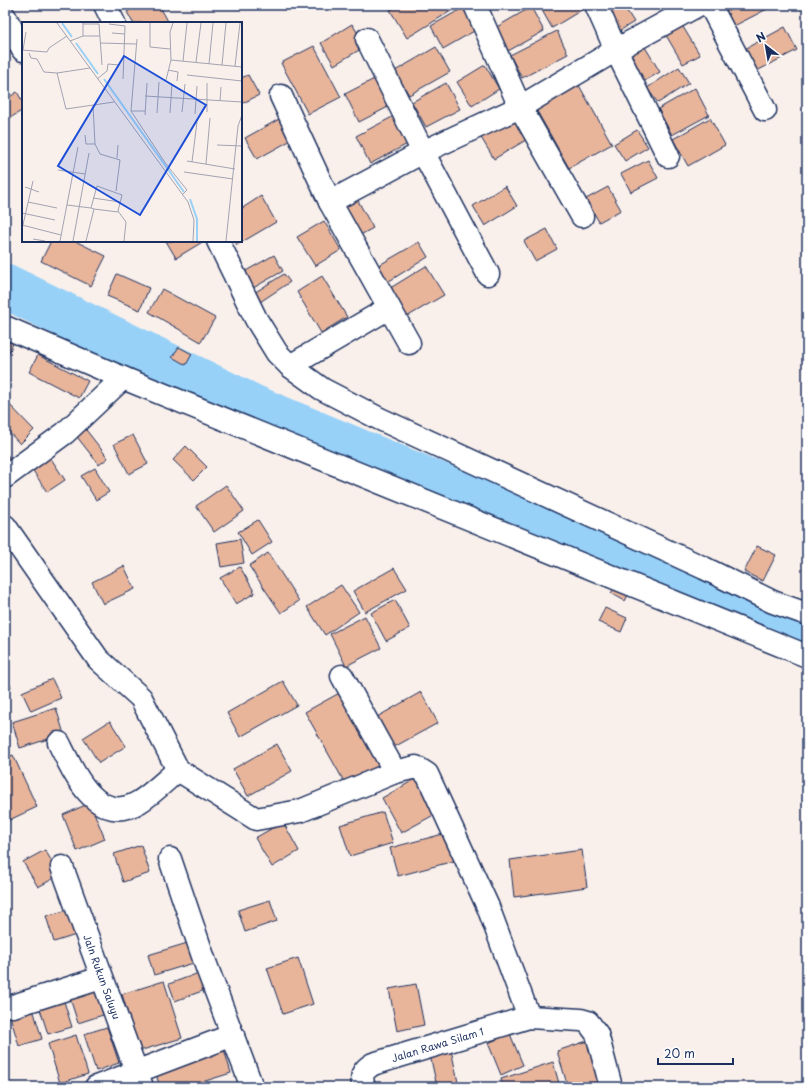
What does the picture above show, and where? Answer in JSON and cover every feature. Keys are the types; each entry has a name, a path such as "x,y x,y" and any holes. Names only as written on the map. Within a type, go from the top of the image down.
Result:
{"street":[{"path":"105,5 114,22"},
{"path":"475,5 520,107 582,216"},
{"path":"596,5 616,50 668,156"},
{"path":"330,202 423,152 520,107 616,50 698,5"},
{"path":"710,5 765,110"},
{"path":"5,18 22,48"},
{"path":"367,39 423,152 488,274"},
{"path":"281,96 330,202 409,343"},
{"path":"218,242 256,319 277,353 290,366 322,389 380,419 704,568 773,602 807,614"},
{"path":"290,366 389,308"},
{"path":"5,328 123,378 807,656"},
{"path":"5,477 65,433 123,378"},
{"path":"5,526 98,659 141,698 178,770 256,819 300,810 395,772 416,767 427,774 488,907 528,1017 581,1020 588,1022 597,1034 605,1085"},
{"path":"342,676 395,772"},
{"path":"59,744 77,779 91,796 104,806 118,808 130,806 140,801 178,770"},
{"path":"170,859 206,965 252,1087"},
{"name":"Jaln Rukun Saluyu","path":"62,867 101,978 139,1079"},
{"path":"13,1006 101,978"},
{"name":"Jalan Rawa Silam 1","path":"364,1087 361,1079 364,1070 373,1064 528,1017"},
{"path":"96,1087 139,1079 233,1035"}],"building":[{"path":"138,5 159,5 168,22 132,22 127,12"},
{"path":"398,5 459,6 407,38 390,10"},
{"path":"539,5 587,5 588,6 552,28"},
{"path":"600,5 623,5 634,22 616,33"},
{"path":"722,5 770,5 771,7 732,27"},
{"path":"531,7 544,31 508,51 495,28"},
{"path":"463,8 476,30 443,49 431,26"},
{"path":"680,22 700,55 683,64 664,32"},
{"path":"352,24 366,46 334,65 321,43"},
{"path":"785,27 797,50 753,73 741,51"},
{"path":"557,31 568,54 522,78 510,55"},
{"path":"642,42 660,72 643,82 625,52"},
{"path":"314,46 341,97 308,114 281,63"},
{"path":"436,47 450,72 409,95 395,71"},
{"path":"485,65 499,89 472,106 457,82"},
{"path":"679,67 689,83 658,103 647,88"},
{"path":"248,75 259,95 242,104 242,78"},
{"path":"378,77 392,105 359,122 345,94"},
{"path":"576,80 612,144 569,168 533,104"},
{"path":"446,83 460,109 426,127 412,102"},
{"path":"695,88 709,115 672,135 658,109"},
{"path":"17,92 22,100 22,111 5,121 5,100"},
{"path":"398,114 413,141 370,164 356,136"},
{"path":"517,114 531,137 494,159 480,136"},
{"path":"281,118 293,139 257,159 245,138"},
{"path":"710,118 725,145 688,166 673,139"},
{"path":"637,130 648,147 625,161 614,144"},
{"path":"648,160 658,178 631,192 621,174"},
{"path":"505,186 517,206 485,226 473,206"},
{"path":"608,187 621,210 599,222 586,199"},
{"path":"261,196 276,222 237,245 236,242 242,242 242,208"},
{"path":"357,199 373,228 355,238 339,209"},
{"path":"324,221 341,250 315,266 297,237"},
{"path":"547,229 557,249 535,261 524,241"},
{"path":"50,242 77,242 106,256 91,286 41,261"},
{"path":"167,242 202,242 176,258"},
{"path":"419,242 428,257 386,283 376,267"},
{"path":"274,255 283,271 253,288 244,272"},
{"path":"426,266 444,295 405,318 387,290"},
{"path":"117,274 149,288 140,310 107,296"},
{"path":"284,274 290,282 260,302 254,293"},
{"path":"322,276 347,317 321,333 297,292"},
{"path":"162,289 215,318 201,342 149,312"},
{"path":"5,332 16,337 6,359 5,359"},
{"path":"179,347 192,354 186,365 172,357"},
{"path":"38,355 88,381 79,398 29,372"},
{"path":"7,402 34,430 20,444 5,428 5,404"},
{"path":"83,426 108,458 99,465 74,433"},
{"path":"133,435 148,464 129,474 114,444"},
{"path":"186,446 207,467 194,480 173,460"},
{"path":"5,452 12,461 5,466"},
{"path":"48,454 65,480 47,492 30,466"},
{"path":"95,468 109,492 96,500 81,476"},
{"path":"226,485 244,511 214,532 196,506"},
{"path":"258,520 272,542 252,555 238,532"},
{"path":"240,539 244,563 221,567 217,543"},
{"path":"757,546 776,555 763,581 744,572"},
{"path":"268,553 299,601 281,613 249,566"},
{"path":"124,566 135,589 103,604 92,582"},
{"path":"240,567 255,593 236,604 220,578"},
{"path":"394,568 407,589 365,612 353,591"},
{"path":"341,585 359,612 325,635 307,607"},
{"path":"616,586 629,593 625,601 611,593"},
{"path":"395,600 410,628 386,641 371,613"},
{"path":"605,608 627,618 621,632 598,622"},
{"path":"365,616 381,648 346,666 330,634"},
{"path":"5,674 11,687 5,690"},
{"path":"52,679 61,698 31,711 22,692"},
{"path":"283,681 297,705 240,737 227,713"},
{"path":"343,691 383,763 346,785 305,712"},
{"path":"421,692 438,723 394,747 377,717"},
{"path":"56,708 64,734 20,748 12,722"},
{"path":"110,721 126,746 99,763 83,738"},
{"path":"277,744 292,771 248,796 233,769"},
{"path":"13,755 37,807 5,822 5,758"},
{"path":"419,777 439,812 401,833 382,798"},
{"path":"90,803 105,839 77,851 63,815"},
{"path":"383,812 393,843 350,856 340,825"},
{"path":"283,822 299,851 272,867 255,838"},
{"path":"447,833 454,861 398,876 390,848"},
{"path":"141,845 150,873 123,882 114,854"},
{"path":"45,850 60,875 38,887 23,862"},
{"path":"582,850 587,887 514,897 510,860"},
{"path":"270,900 277,921 245,932 238,910"},
{"path":"71,909 79,934 54,942 46,916"},
{"path":"194,941 200,961 154,975 148,955"},
{"path":"298,958 313,1004 283,1014 267,968"},
{"path":"207,970 213,987 175,1001 169,984"},
{"path":"164,981 182,1038 139,1051 122,994"},
{"path":"94,984 103,1015 78,1023 68,992"},
{"path":"416,984 424,1025 397,1031 389,989"},
{"path":"62,995 72,1027 48,1034 38,1003"},
{"path":"33,1009 42,1039 19,1046 10,1016"},
{"path":"107,1027 119,1063 96,1071 84,1034"},
{"path":"510,1034 523,1065 501,1075 488,1043"},
{"path":"76,1035 88,1074 60,1083 48,1044"},
{"path":"587,1041 600,1081 580,1087 568,1087 557,1051"},
{"path":"450,1045 459,1087 437,1087 429,1050"},
{"path":"223,1046 231,1073 186,1087 160,1087 154,1068"},
{"path":"553,1062 560,1087 503,1087 501,1079"}],"waterway":[{"path":"5,286 253,407 807,639"}]}
